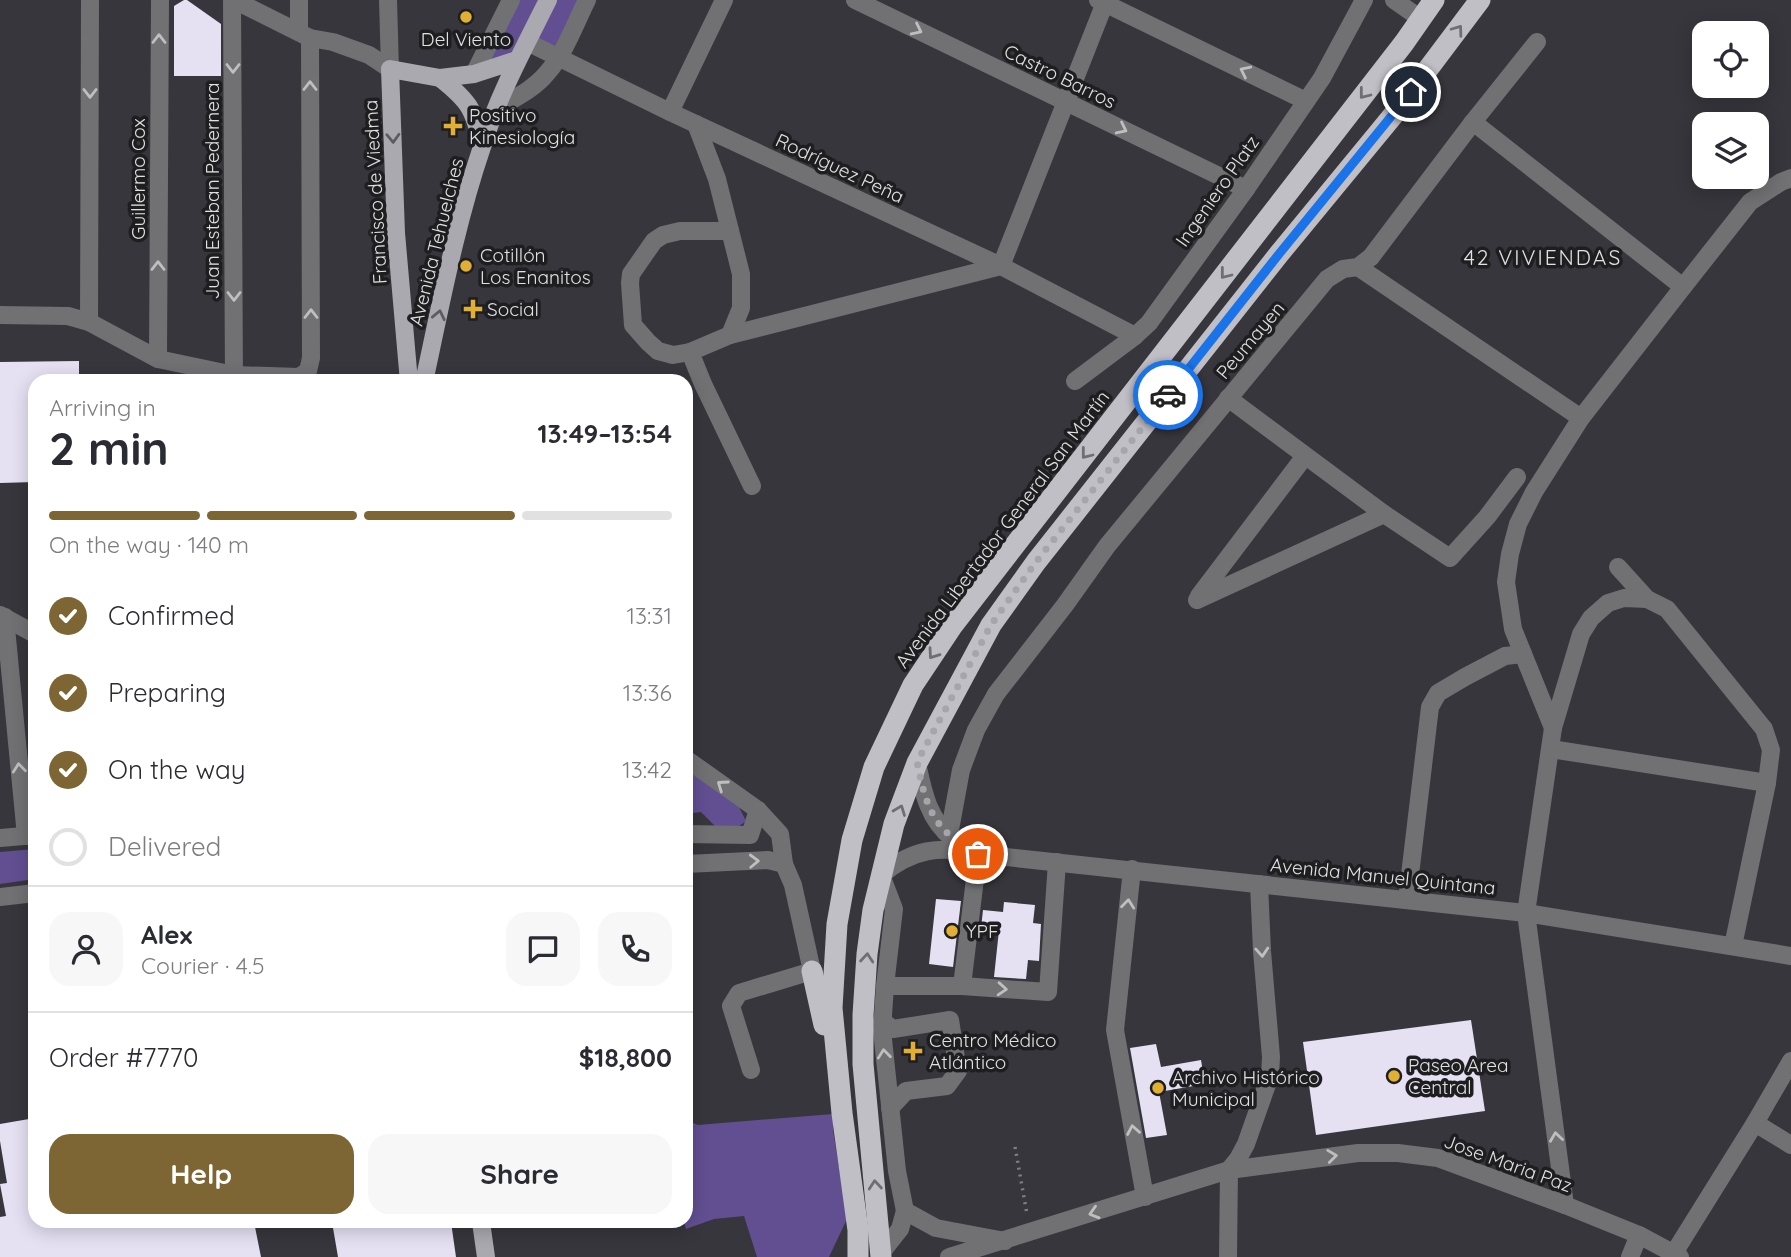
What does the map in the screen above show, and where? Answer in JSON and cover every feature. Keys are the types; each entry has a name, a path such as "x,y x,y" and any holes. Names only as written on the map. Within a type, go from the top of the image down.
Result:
{"highway":[{"name":"Avenida Libertador General San Martín","path":"858,1257 858,1230 842,1113 832,1008 836,924 852,840 874,767 913,685 953,625 1434,0"},
{"path":"881,1255 863,1064 873,1018 867,954 873,910 894,824 917,762 991,625 1036,562 1279,254 1395,113 1480,0"},
{"path":"812,971 842,1113"}],"main road":[{"name":"Avenida Tehuelches","path":"426,374 456,235 482,145 517,60 548,0"},
{"path":"390,69 440,78 474,74 517,60"},
{"name":"Francisco de Viedma","path":"390,69 396,233 408,374"},
{"path":"440,78 461,95 469,106 476,118 482,145"},
{"path":"482,1228 486,1257"}],"street":[{"path":"89,322 90,0"},
{"name":"Guillermo Cox","path":"158,359 160,0"},
{"path":"233,0 304,35 369,55 390,69"},
{"name":"Juan Esteban Pedernera","path":"233,0 234,374"},
{"path":"299,0 304,35 311,358 308,371 304,374"},
{"name":"Francisco de Viedma","path":"388,0 390,69"},
{"path":"474,74 511,0"},
{"path":"498,108 529,90 547,74 587,0"},
{"path":"670,112 724,0"},
{"name":"Castro Barros","path":"855,0 1246,189"},
{"name":"Ingeniero Platz","path":"1075,381 1149,323 1322,78 1364,0"},
{"path":"1394,0 1421,19"},
{"path":"730,231 680,231 663,235 654,242 631,274 634,325 658,351 673,355 690,352 730,335 1001,266 1103,1 1306,100"},
{"name":"Rodríguez Peña","path":"527,42 670,112 1001,266 1135,336"},
{"name":"Peumayen","path":"949,835 961,770 976,730 996,694 1107,546 1228,398 1327,279 1343,269 1358,267 1371,257 1537,42"},
{"path":"1473,122 1683,286"},
{"path":"696,124 717,179 741,274 741,308 730,335"},
{"path":"1553,728 1513,629 1507,582 1510,554 1518,524 1534,492 1581,418 1683,286 1750,202 1791,178"},
{"path":"1358,267 1581,418"},
{"path":"0,315 68,316 89,322 158,359 218,374"},
{"path":"690,352 752,486"},
{"path":"1228,398 1384,514 1450,558 1487,517 1517,477"},
{"path":"1305,456 1197,600 1384,514"},
{"path":"1619,568 1647,599"},
{"path":"1565,1205 1526,913 1553,728 1581,634 1591,618 1608,603 1624,598 1647,599 1667,608 1764,729 1771,750 1768,783 1733,946"},
{"path":"2,616 28,630"},
{"path":"2,616 28,813"},
{"path":"1407,900 1430,708 1438,694 1465,677 1505,656 1523,654"},
{"path":"1551,749 1768,783"},
{"path":"917,762 929,810 943,830 973,853 962,986"},
{"path":"693,764 758,810 780,834 784,864 793,885 812,971 739,993 731,1006 751,1070"},
{"path":"693,834 750,835 758,810"},
{"path":"0,838 28,836"},
{"name":"Avenida Manuel Quintana","path":"881,875 893,864 915,853 952,848 973,853 1526,913 1791,956"},
{"path":"693,864 768,860 784,864"},
{"path":"885,986 962,986 1048,992 1058,862"},
{"path":"1132,869 1115,1030 1145,1197"},
{"path":"881,875 894,909 885,986 873,1018 905,1211 900,1228 881,1255"},
{"path":"1228,1257 1229,1170 1250,1135 1268,1086 1271,1057 1259,884"},
{"path":"0,897 28,894"},
{"path":"873,1018 893,1029 950,1020 958,1070 947,1086 906,1091 890,1108"},
{"path":"1677,1255 1791,1061"},
{"path":"1755,1123 1791,1145"},
{"path":"1250,1135 1257,1154 1265,1165"},
{"name":"Jose Maria Paz","path":"949,1257 1229,1170 1357,1153 1398,1153 1438,1158 1565,1205 1677,1255"},
{"path":"905,1211 936,1228 1005,1241"},
{"path":"1630,1257 1639,1236"}],"path":[{"path":"1015,1147 1031,1233"}],"shaded area":[{"path":"511,0 587,0 559,56 527,42 517,60 474,74"},
{"path":"693,774 739,807 746,821 734,830 717,828 701,812 693,813"},
{"path":"28,850 28,880 0,884 0,852"},
{"path":"833,1114 833,1130 847,1219 829,1257 757,1257 744,1216 714,1219 693,1226 693,1123 698,1125"}],"building":[{"path":"184,0 221,24 221,76 174,76 174,6"},
{"path":"79,361 79,374 28,374 28,482 0,483 0,362"},
{"path":"936,899 961,901 953,967 929,964"},
{"path":"1004,902 1035,905 1033,923 1041,924 1039,961 1028,960 1026,979 994,977 999,930 981,928 983,910 1003,912"},
{"name":"Paseo Area Central","path":"1471,1020 1485,1111 1316,1135 1303,1042"},
{"name":"Archivo Histórico Municipal","path":"1156,1044 1161,1067 1201,1060 1205,1084 1159,1092 1167,1135 1146,1138 1130,1048"},
{"path":"28,1119 28,1228 255,1228 261,1257 0,1257 0,1217 6,1216 0,1184 7,1183 0,1124"},
{"path":"333,1228 452,1228 456,1257 338,1257"}],"way so far":[{"path":"978,854 968,852 943,830 929,810 917,762 991,625 1036,562 1168,395"}],"place":[{"name":"Del Viento","path":"466,17"},
{"name":"Positivo Kinesiología","path":"453,126"},
{"name":"Cotillón Los Enanitos","path":"466,266"},
{"name":"Social","path":"473,309"},
{"name":"YPF","path":"952,931"},
{"name":"Centro Médico Atlántico","path":"913,1051"},
{"name":"Paseo Area Central","path":"1394,1076"},
{"name":"Archivo Histórico Municipal","path":"1158,1088"}],"district":[{"name":"42 VIVIENDAS","path":"1543,258"}],"route":[{"path":"1168,395 1411,92"}]}
